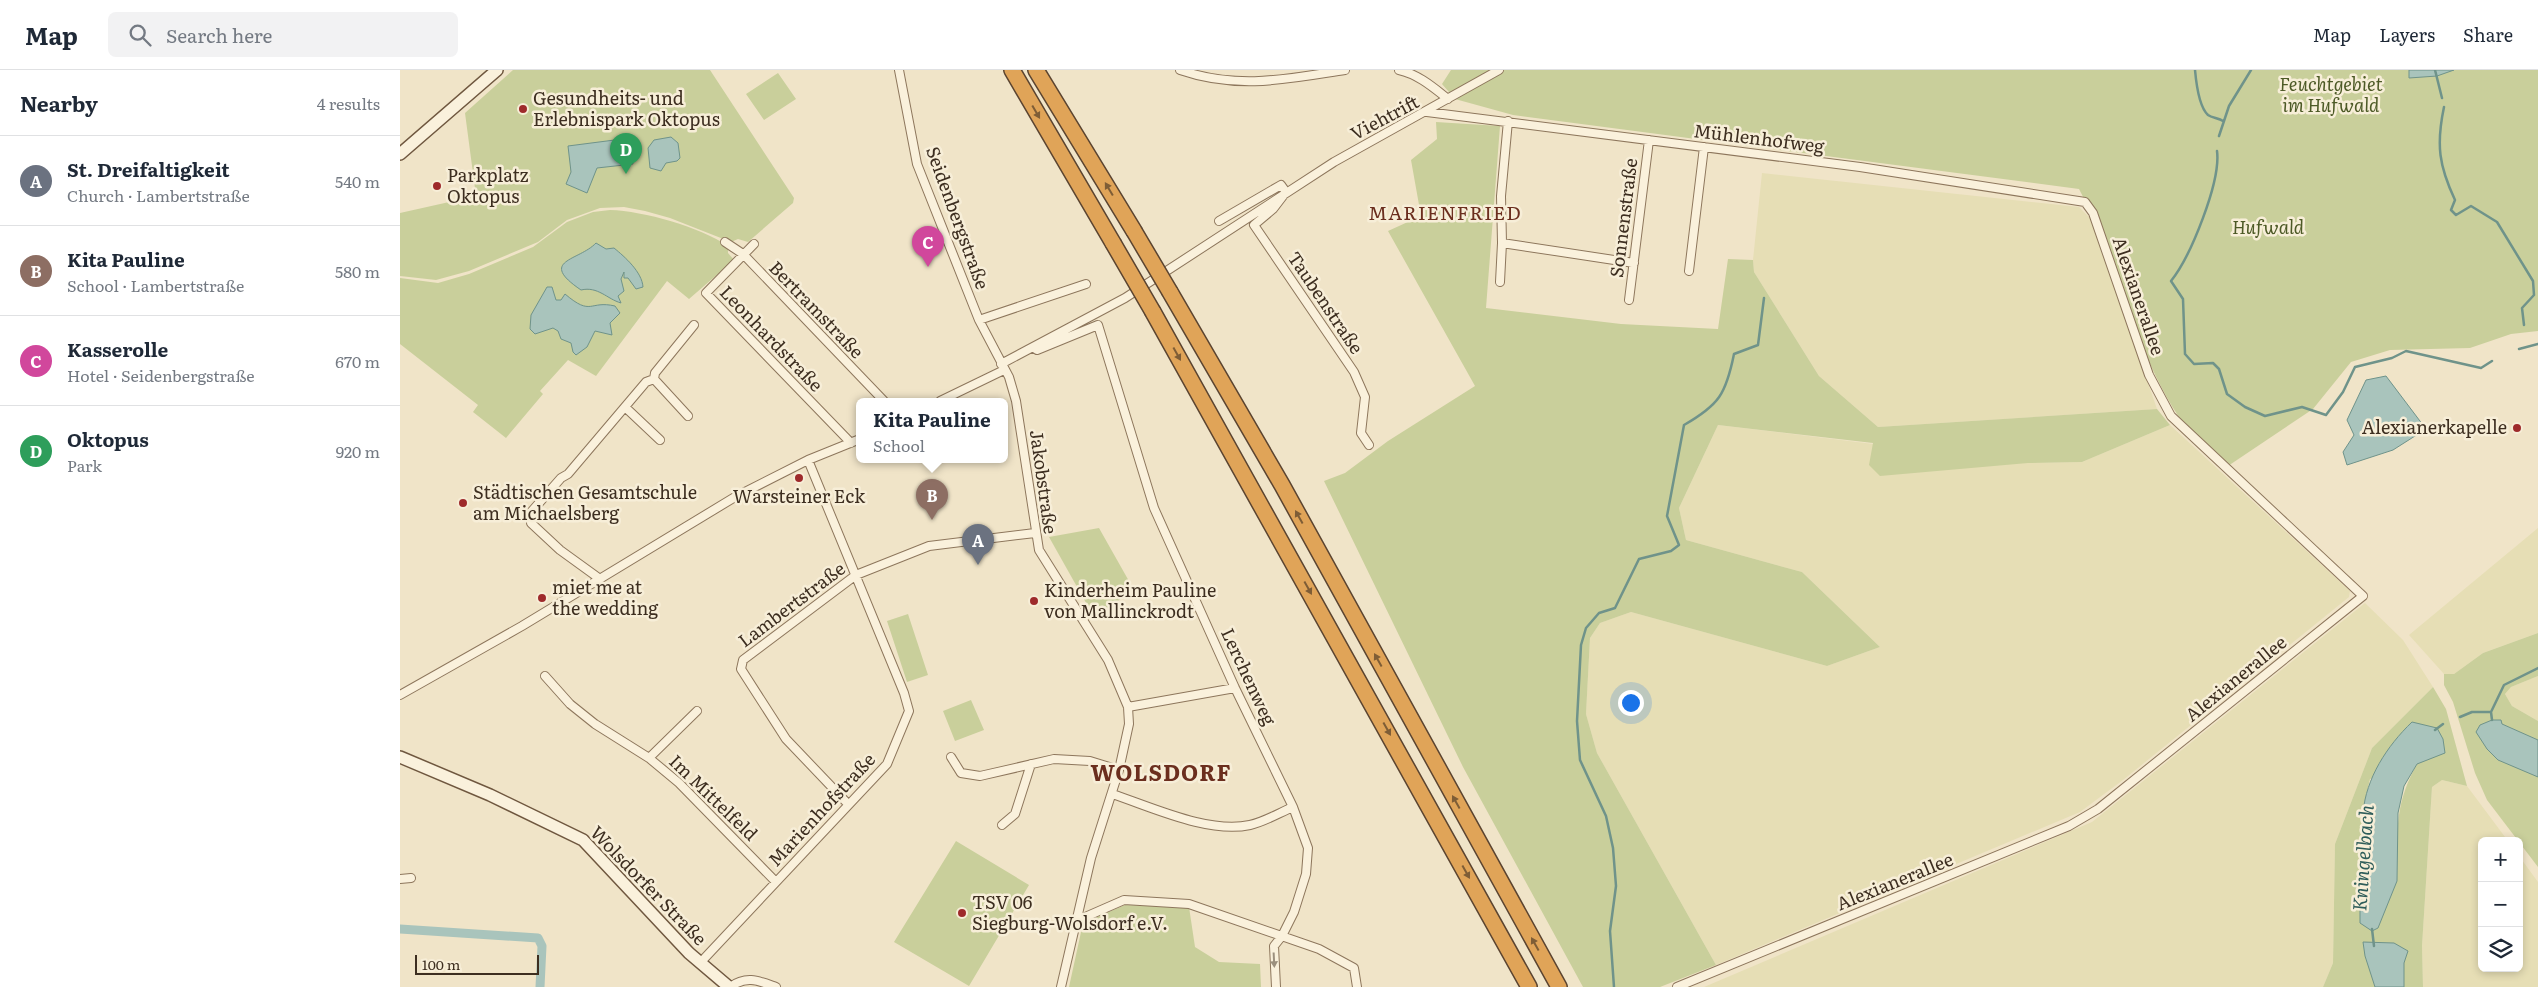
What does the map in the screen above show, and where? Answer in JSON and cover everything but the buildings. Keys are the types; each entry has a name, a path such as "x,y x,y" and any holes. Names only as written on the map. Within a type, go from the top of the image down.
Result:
{"highway":[{"path":"1012,70 1153,312 1529,987"},
{"path":"1036,70 1134,231 1282,485 1558,987"}],"street":[{"path":"400,154 497,70"},
{"name":"Seidenbergstraße","path":"899,70 917,164 979,320 1003,367"},
{"path":"1180,70 1199,76 1238,82 1262,82 1346,70"},
{"path":"1399,70 1406,71 1448,99"},
{"name":"Viehtrift","path":"1034,348 1125,298 1334,162 1427,112 1472,84 1499,70"},
{"name":"Mühlenhofweg","path":"1427,112 1860,167 2085,202"},
{"path":"1500,282 1502,243 1500,196 1508,121"},
{"name":"Sonnenstraße","path":"1629,300 1649,140"},
{"path":"1688,271 1704,148"},
{"name":"Viehtrift","path":"1219,221 1281,185 1286,192"},
{"name":"Taubenstraße","path":"1286,192 1273,209 1254,225 1354,372 1366,397 1361,433 1369,444"},
{"name":"Alexianerallee","path":"1677,987 2076,822 2098,809 2364,596 2170,416 2149,375 2093,213 2085,202"},
{"name":"Bertramstraße","path":"725,242 743,254 881,398"},
{"path":"1502,243 1634,263"},
{"path":"743,254 754,244"},
{"name":"Leonhardstraße","path":"743,254 706,293 851,443"},
{"path":"979,320 1086,284"},
{"path":"654,379 655,373 694,325"},
{"name":"Lerchenweg","path":"1034,348 1038,350 1098,325 1154,508 1235,688 1293,807 1308,848 1306,874 1294,912 1282,936 1274,946 1276,987"},
{"path":"946,398 1034,348"},
{"name":"Jakobstraße","path":"1003,367 1016,401 1038,550 1108,660 1128,707 1129,724 1119,770 1091,858 1061,987"},
{"path":"600,579 560,550 530,523 532,511 561,478 568,474 646,382 654,379"},
{"path":"654,379 688,416"},
{"path":"625,407 660,440"},
{"path":"400,695 600,579 735,497 808,460 856,441"},
{"name":"Marienhofstraße","path":"700,963 848,804 888,764 909,711 904,693 808,460"},
{"name":"Lambertstraße","path":"848,804 786,739 740,667 743,660 856,575 929,546 1035,533"},
{"name":"Im Mittelfeld","path":"544,676 570,704 595,724 649,758 692,796 776,882"},
{"path":"1128,707 1235,688"},
{"name":"Im Mittelfeld","path":"649,758 697,711"},
{"name":"Wolsdorfer Straße","path":"400,757 490,795 583,840 642,905 700,963 730,987 743,979 754,979 776,987"},
{"path":"951,757 961,773 980,776 1054,759 1090,762 1119,770"},
{"path":"1002,825 1015,814 1031,764"},
{"path":"1112,794 1219,827 1250,825 1293,807"},
{"path":"400,879 411,878"},
{"path":"1076,921 1124,900 1189,904 1319,949 1354,968 1357,987"}],"shaded area":[{"path":"1762,173 2079,207 2091,219 2157,409 1878,427 1819,376 1754,272 1753,260"},
{"path":"1718,425 2028,463 2082,462 2170,425 2350,591 2349,597 2123,780 2080,812 1716,965 1597,753 1586,714 1590,638 1600,623 1631,612 1827,666 1880,647 1802,572 1686,540 1679,508"},
{"path":"2538,528 2538,633 2483,653 2454,674 2444,674 2409,635"},
{"path":"2365,603 2403,640 2433,687 2372,748 2335,844 2333,963 2323,987 1704,987 2092,822"},
{"path":"2538,676 2538,721 2512,706 2505,694 2511,687"},
{"path":"2442,780 2467,786 2505,837 2478,837 2478,972 2523,972 2523,861 2538,882 2538,987 2423,987 2422,946 2432,787"}],"green space":[{"path":"513,70 710,70 794,198 793,203 748,242 738,239 731,242 670,218 645,211 624,207 600,208 567,220 538,242 469,271 436,280 400,276 400,213 476,196 465,113"},
{"name":"Hufwald","path":"1451,70 2538,70 2538,331 2511,334 2470,348 2390,350 2351,362 2313,409 2228,466 2190,432 2168,400 2140,341 2094,218 2079,189 1513,115 1455,99 1442,84"},
{"path":"778,73 796,99 764,120 746,94"},
{"path":"1436,122 1500,126 1486,308 1621,324 1718,329 1728,259 1753,260 1754,272 1819,376 1878,427 2157,409 2170,425 2082,462 2028,463 1880,476 1869,465 1873,443 1718,425 1679,508 1686,540 1802,572 1880,647 1827,666 1631,612 1600,623 1590,638 1586,714 1597,753 1716,965 1660,987 1583,987 1463,767 1324,481 1345,473 1388,441 1475,386 1388,231 1421,216 1411,160 1437,139"},
{"path":"610,210 639,213 703,232 728,246 728,253 734,260 689,299 667,281 596,376 568,360 540,391 543,394 506,438 473,412 478,405 400,344 400,278 438,283 469,274 533,247 567,222 593,212"},
{"path":"1099,528 1134,590 1094,617 1049,537"},
{"path":"908,614 928,675 907,682 887,621"},
{"path":"2538,633 2538,676 2511,687 2505,694 2512,706 2538,721 2538,867 2523,847 2523,837 2515,837 2487,800 2475,773 2453,702 2444,685 2444,674 2454,674 2483,653"},
{"path":"2433,687 2446,709 2467,786 2442,780 2432,787 2422,946 2423,987 2323,987 2333,963 2335,844 2372,748","holes":["2417,764 2409,779 2400,807 2398,821 2397,881 2368,868 2362,814 2370,779"]},
{"path":"971,700 984,730 955,741 943,711"},
{"name":"TSV 06 Siegburg-Wolsdorf e.V.","path":"956,841 1029,885 969,986 894,942"},
{"path":"1125,905 1189,907 1195,947 1219,962 1260,964 1261,987 1069,987 1083,923"}],"water":[{"path":"2409,70 2454,70 2437,76 2409,78"},
{"path":"671,137 678,143 680,158 677,161 666,163 661,171 650,168 648,148 654,140"},
{"path":"630,138 633,164 597,168 587,193 566,184 571,172 568,146"},
{"path":"596,243 606,249 614,248 632,265 640,276 643,287 636,289 628,278 624,278 624,272 621,279 624,291 618,296 621,303 597,291 581,290 562,273 562,267 566,262"},
{"path":"547,287 552,287 556,300 561,300 565,294 581,305 615,306 620,313 610,323 612,335 595,331 587,347 576,355 573,352 571,343 561,339 558,331 553,328 535,334 530,329 531,315"},
{"path":"2386,376 2426,429 2393,450 2347,465 2343,452 2354,435 2347,420 2366,380"},
{"path":"2492,720 2501,720 2502,724 2538,740 2538,777 2498,760 2487,749 2476,732 2480,725"},
{"path":"2412,722 2437,728 2443,739 2445,753 2417,764 2404,786 2398,813 2397,881 2378,928 2372,931 2360,923 2360,877 2368,868 2363,827 2365,800 2368,787 2379,763 2394,741"},
{"path":"2363,942 2394,943 2408,951 2404,963 2404,987 2375,987 2365,956"}],"waterway":[{"path":"2195,70 2198,94 2202,106 2208,115 2223,121"},
{"path":"2219,136 2229,106 2251,70"},
{"path":"2435,70 2442,98"},
{"path":"2444,107 2440,133 2440,155 2445,176 2455,200 2451,210 2456,215 2471,206 2497,222 2533,281 2534,295 2522,308 2524,325"},
{"path":"2217,151 2214,180 2203,218 2187,254 2171,281 2183,299 2185,354 2194,364 2213,363 2219,369 2227,394 2245,407 2265,416 2302,407 2326,415 2343,392 2355,367 2392,358 2406,351 2481,368 2492,361"},
{"path":"1614,987 1610,931 1616,886 1613,848 1606,816 1580,760 1577,721 1581,645 1586,628 1599,613 1615,608 1639,559 1671,551 1679,545 1667,516 1684,425 1705,411 1719,397 1728,379 1734,354 1758,345 1764,298"},
{"path":"2519,349 2538,344"},
{"name":"Kningelbach","path":"2460,717 2472,712 2491,712 2504,685 2538,668"},
{"path":"2491,712 2492,720"},
{"name":"Kningelbach","path":"2435,730 2443,724"},
{"path":"400,929 538,938 542,946 540,987"},
{"name":"Kningelbach","path":"2372,929 2374,946"}],"place":[{"name":"Gesundheits- und Erlebnispark Oktopus","path":"523,109"},
{"name":"Oktopus","path":"626,174"},
{"name":"Parkplatz Oktopus","path":"437,186"},
{"name":"Kasserolle","path":"928,267"},
{"name":"Alexianerkapelle","path":"2517,428"},
{"name":"Warsteiner Eck","path":"799,478"},
{"name":"Städtischen Gesamtschule am Michaelsberg","path":"463,503"},
{"name":"Kita Pauline","path":"932,520"},
{"name":"St. Dreifaltigkeit","path":"978,565"},
{"name":"miet me at the wedding","path":"542,598"},
{"name":"Kinderheim Pauline von Mallinckrodt","path":"1034,601"},
{"name":"TSV 06 Siegburg-Wolsdorf e.V.","path":"962,913"}],"district":[{"name":"MARIENFRIED","path":"1445,213"},
{"name":"WOLSDORF","path":"1161,773"}],"park label":[{"name":"Feuchtgebiet im Hufwald","path":"2331,95"}]}
